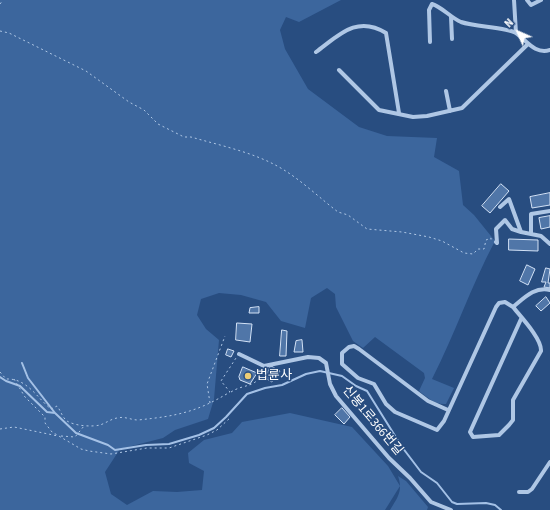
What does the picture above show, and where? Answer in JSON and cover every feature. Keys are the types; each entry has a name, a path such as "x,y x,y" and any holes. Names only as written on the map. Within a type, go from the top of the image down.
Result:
{"street":[{"path":"514,0 516,33"},
{"path":"527,0 531,5 541,0"},
{"path":"430,42 429,6 435,5 451,17 473,26 509,30 516,33 528,44 544,51 550,50"},
{"path":"451,17 452,40"},
{"path":"316,52 355,26 374,27 386,33 399,113"},
{"path":"339,70 379,110 413,117 427,116 457,110 468,103 528,44"},
{"path":"446,91 450,111"},
{"path":"500,207 508,199 511,200 521,232"},
{"path":"531,233 531,214 550,211"},
{"path":"494,242 497,243 496,229 505,220 512,229 531,233 549,242"},
{"path":"513,307 536,290 550,290"},
{"path":"448,410 428,401 354,346 349,347 342,353 342,364 347,370 358,378 374,384 386,404 395,412 437,430 441,426 496,307 499,303 505,302 513,307 521,319 538,338 541,345 541,351 513,400 512,420 499,435 473,438 470,436 470,432 521,319"},
{"path":"239,354 264,366"},
{"name":"신봉1로366번길","path":"264,366 308,357 315,357 322,360 328,366 330,384 336,396 372,440 431,502 451,510"},
{"path":"519,492 528,492 532,489 550,462"}],"path":[{"path":"0,4 3,0"},
{"path":"0,31 9,33 86,71 129,102 144,110 158,124 184,137 191,137 232,149 285,170 338,212 348,215 367,228 429,237 442,241 464,253 473,254 478,249 484,249 486,240 491,238 494,242"},
{"path":"210,404 207,384 225,336"},
{"path":"230,392 221,381 239,354"},
{"path":"0,372 6,379 13,378 32,388 42,401 51,409 57,406 68,421 84,425 99,426 118,418 133,420 163,418 186,413 210,404 230,392 244,386 251,386 259,380 264,366"},
{"path":"13,378 25,397 45,417 48,427 81,449 111,454 147,448 169,448 207,435 217,430 231,417"},
{"path":"0,429 14,427 60,436 75,437 84,425"}],"shaded area":[{"path":"0,0 341,0 299,22 286,17 280,30 285,49 308,89 359,127 387,136 437,138 434,157 459,171 463,205 474,215 495,241 478,275 432,379 454,388 446,404 435,402 419,391 425,378 424,373 375,337 363,348 353,341 336,307 335,294 327,288 311,298 305,328 281,321 266,302 241,295 219,293 201,299 197,315 206,329 219,340 214,399 208,419 175,430 163,438 120,449 105,472 111,494 127,505 153,491 177,492 202,490 204,471 189,463 188,453 204,440 232,433 242,422 290,413 352,427 388,466 400,486 385,510 0,510"},
{"path":"398,476 406,481 428,507 427,510 390,510 400,490"}],"building":[{"path":"501,184 509,191 490,213 482,206"},
{"path":"550,193 550,205 532,208 530,197"},
{"path":"550,216 550,227 541,229 539,218"},
{"path":"509,239 538,240 538,251 509,250"},
{"path":"527,265 535,269 528,285 520,281"},
{"path":"546,268 550,269 548,283 550,283 550,288 544,287 546,282 542,282"},
{"path":"546,297 550,303 541,311 536,306"},
{"path":"259,307 259,313 249,313 250,308"},
{"path":"237,323 252,324 250,342 236,340"},
{"path":"282,330 287,331 286,356 280,356"},
{"path":"302,340 303,352 294,352 296,341"},
{"path":"228,349 234,351 231,357 226,355"},
{"path":"271,366 280,371 272,382 265,378"},
{"path":"243,367 257,373 250,384 240,380 239,377"},
{"path":"342,408 350,417 344,424 335,415"}],"waterway":[{"path":"22,363 28,378 55,413"},
{"path":"0,377 20,386 47,412 55,413 76,433 108,445 115,450 146,445 169,444 199,435 214,428 247,394 265,388 282,385 306,374 320,371 342,376 356,386 367,391 402,447 421,472 437,483 452,502 457,504 486,503 495,505 501,510"}],"place":[{"name":"법륜사","path":"248,376"}]}
